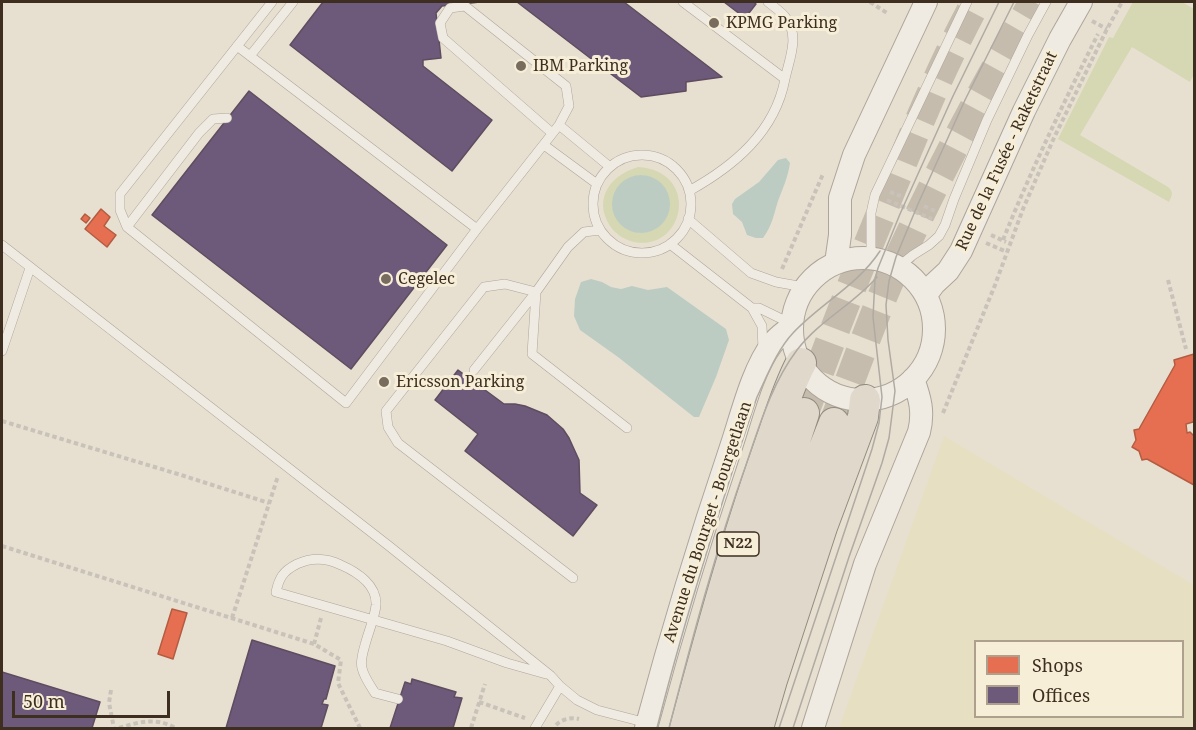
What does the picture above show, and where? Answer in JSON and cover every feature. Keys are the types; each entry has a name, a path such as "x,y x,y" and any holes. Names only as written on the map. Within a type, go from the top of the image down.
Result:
{"highway":[{"name":"N22","path":"685,729 727,577 758,478 788,389 801,363"},
{"path":"758,729 803,583 863,417 866,400"},
{"path":"710,729 756,560 804,412"},
{"path":"734,729 779,569 834,423"}],"street":[{"path":"836,263 840,234 840,198 854,155 926,2"},
{"name":"Rue de la Fusée - Raketstraat","path":"926,295 977,234 980,207 1024,111 1081,2"},
{"path":"855,258 871,258 898,267 917,282 930,304 933,335 927,358 913,379 899,390 883,397 858,400 843,397 823,387 807,372 801,363 792,334 792,325 804,287 822,271 836,263 855,258"},
{"name":"Avenue du Bourget - Bourgetlaan","path":"647,726 712,503 753,383 772,342 792,325"},
{"path":"813,729 865,564 919,432 922,408 913,379"}],"lane":[{"path":"272,2 120,194 120,210 127,227 346,403 477,229 544,145 559,125 569,106 566,86 465,6 450,8 440,23 443,38 552,133"},
{"path":"250,56 293,2"},
{"path":"683,2 785,79"},
{"path":"689,191 722,171 747,149 758,138 778,106 783,93 794,38 785,16 768,2"},
{"path":"871,258 871,213 875,195 968,2"},
{"name":"Rue de la Fusée - Raketstraat","path":"898,267 939,236 987,120 1046,2"},
{"path":"237,46 477,229"},
{"path":"127,227 200,133 213,119 227,118"},
{"path":"559,125 610,167"},
{"path":"544,145 597,184"},
{"path":"637,155 652,156 665,161 685,180 689,191 690,210 681,233 670,244 656,250 640,252 625,250 611,242 600,230 593,211 597,184 601,177 622,159 637,155"},
{"path":"688,219 751,273 776,282 804,287"},
{"path":"474,370 536,292 568,247 584,232 600,230"},
{"path":"670,244 752,308 762,326 764,357"},
{"path":"2,245 389,546 551,676 577,700 597,710 647,726"},
{"path":"2,351 30,268"},
{"path":"536,292 505,284 484,287 386,411 388,427 398,443 573,578"},
{"path":"536,292 531,354 627,429"},
{"path":"752,308 759,308 792,325"},
{"path":"398,699 375,693 366,680 361,666 372,620 376,604 373,590 361,577 332,561 307,560 286,570 278,580 276,592 372,620 447,641 551,676"},
{"path":"537,725 560,686"}],"path":[{"path":"870,2 887,13"},
{"path":"977,234 1007,252 1053,140 1122,2"},
{"path":"977,234 1004,241 1054,121 1098,34"},
{"path":"776,282 824,173 845,182"},
{"path":"875,195 945,225"},
{"path":"924,206 932,207 938,213"},
{"path":"1168,280 1186,349"},
{"path":"2,421 181,474 269,503"},
{"path":"232,618 276,478 286,466"},
{"path":"2,546 314,644 341,660 338,683 360,729"},
{"path":"314,644 324,606"},
{"path":"471,729 485,684"},
{"path":"111,690 109,703 114,729"},
{"path":"479,702 537,725 554,726 560,721 573,717 582,720"},
{"path":"119,729 147,721 170,725 176,729"}],"shaded area":[{"path":"786,158 790,163 788,173 769,229 763,238 747,235 742,222 733,214 732,204 735,199 759,182 778,160"},
{"path":"641,175 657,180 665,188 670,204 665,220 657,228 641,233 625,228 617,220 612,204 617,188 625,180"},
{"path":"591,279 621,289 632,286 648,290 667,287 726,329 729,340 699,417 694,417 580,330 574,316 575,299 581,282"},
{"path":"944,436 1194,585 1194,728 839,728"}],"green space":[{"path":"1133,2 1182,2 1194,9 1194,74 1190,82 1132,47 1080,135 1168,187 1172,194 1169,202 1058,139 1109,37 1113,38"},
{"path":"638,167 658,172 671,182 678,195 679,210 674,224 665,235 651,242 628,240 614,231 607,221 603,201 606,192 618,177","holes":["641,175 651,177 664,187 657,228 638,233 624,181"]}],"building: Shops":[{"path":"101,209 110,217 104,226 116,235 107,247 85,229"},
{"path":"85,214 90,218 86,223 81,219"},
{"path":"1194,354 1194,420 1186,424 1187,433 1190,432 1194,436 1194,485 1147,459 1142,460 1139,451 1132,447 1136,440 1134,430 1139,429 1175,365 1174,360"},
{"path":"172,609 187,613 173,659 158,654"}],"building: Offices":[{"path":"323,2 480,2 442,6 436,13 441,58 423,60 423,66 492,120 452,171 290,45"},
{"path":"517,2 624,2 722,77 686,82 686,91 641,97"},
{"path":"724,2 755,2 756,4 745,18"},
{"path":"249,91 447,245 351,369 152,215"},
{"path":"458,370 504,404 525,406 547,415 563,429 579,460 580,493 597,505 573,536 465,451 478,434 435,400"},
{"path":"252,640 335,666 326,699 322,704 328,705 321,728 226,728"},
{"path":"2,672 100,702 92,728 2,728"},
{"path":"412,679 456,692 454,697 462,698 453,728 390,728 405,682 411,684"}],"tunnel":[{"path":"804,413 848,296 914,134 943,67 976,2"},
{"path":"834,423 879,304 912,231 997,66 1034,2"}],"tram line":[{"path":"779,728 879,423 882,397 873,317 875,279 878,268 953,96 999,2"},
{"path":"793,728 889,438 895,391 886,305 889,281 896,257 965,100 1014,2"},
{"path":"657,728 691,603 757,397 782,347 793,333 861,274 880,251"},
{"path":"669,728 725,528 757,433 780,376 806,339 858,296 877,277"}],"place":[{"name":"KPMG Parking","path":"714,23"},
{"name":"IBM Parking","path":"521,66"},
{"name":"Cegelec","path":"386,279"},
{"name":"Ericsson Parking","path":"384,382"}]}
